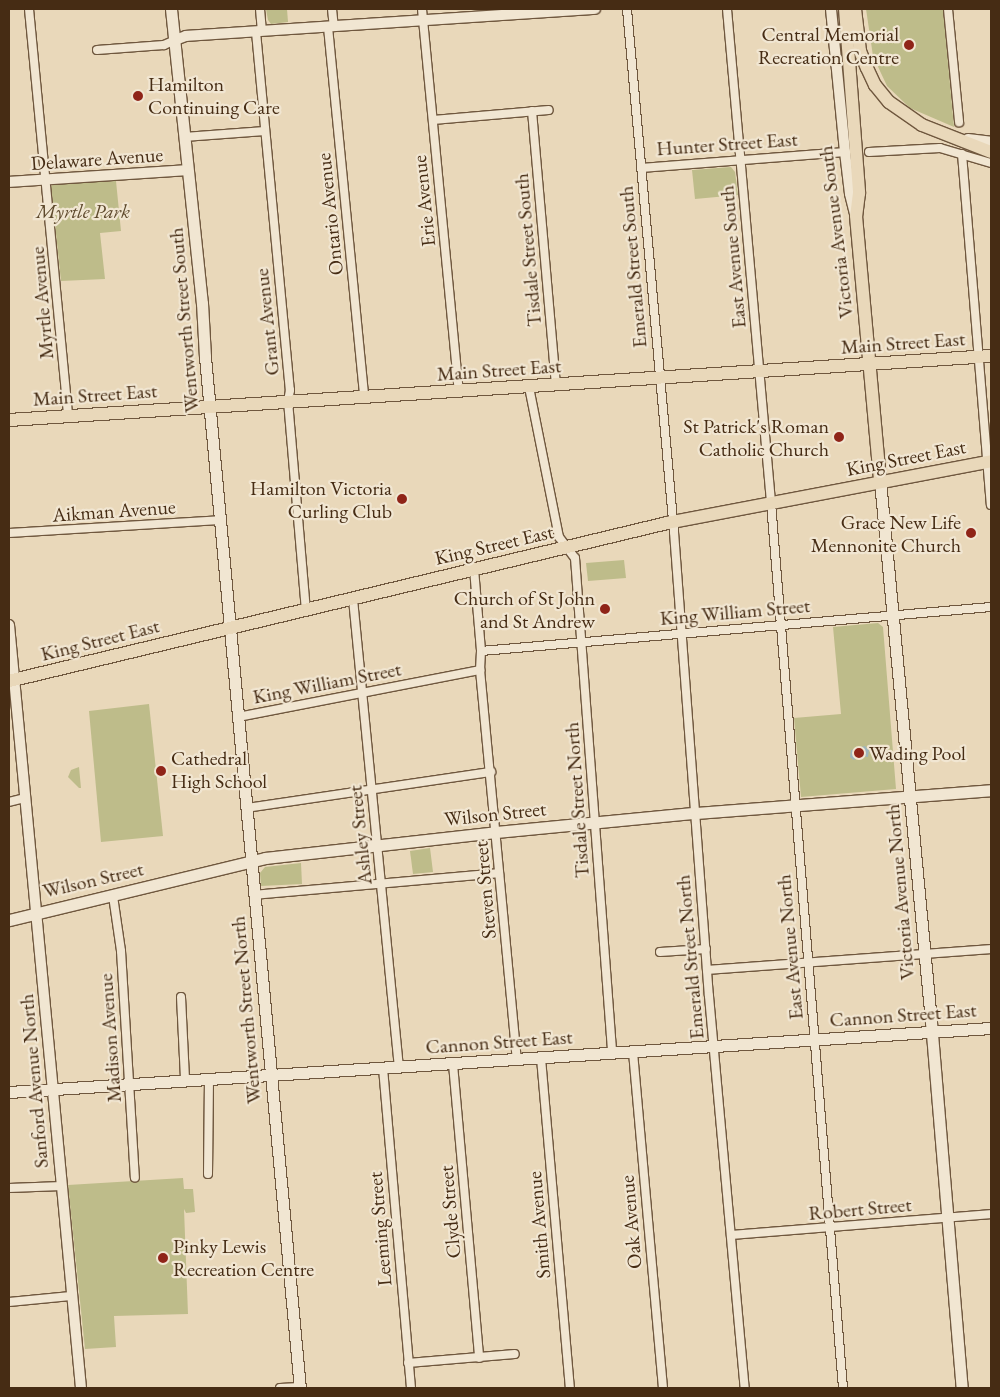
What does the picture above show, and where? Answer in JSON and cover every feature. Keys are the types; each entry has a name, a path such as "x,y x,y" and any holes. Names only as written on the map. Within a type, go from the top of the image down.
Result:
{"main road":[{"name":"Wentworth Street South","path":"171,9 203,312 209,406 230,629"},
{"path":"845,9 859,193 856,216"},
{"path":"855,9 860,50 874,85 890,102 902,112 944,134 991,152"},
{"name":"Victoria Avenue South","path":"856,216 880,481"},
{"name":"Main Street East","path":"9,420 985,356"},
{"name":"King Street East","path":"11,681 673,522 989,461"},
{"name":"Victoria Avenue North","path":"880,481 962,1388"},
{"name":"Wentworth Street North","path":"230,629 300,1388"},
{"name":"Wilson Street","path":"9,920 251,861 496,832 695,813 910,798 991,790"},
{"name":"Cannon Street East","path":"9,1092 991,1028"}],"street":[{"name":"Myrtle Avenue","path":"30,9 68,415"},
{"name":"Grant Avenue","path":"260,9 265,132 290,390 288,401 306,610"},
{"name":"Ontario Avenue","path":"332,9 331,27 364,397"},
{"name":"Erie Avenue","path":"422,9 459,391"},
{"path":"97,50 164,45 186,36 331,27 517,11 595,9"},
{"name":"Emerald Street South","path":"627,9 673,522"},
{"name":"East Avenue South","path":"726,9 771,503"},
{"name":"Victoria Avenue South","path":"831,9 850,194 856,216"},
{"path":"948,9 959,122"},
{"path":"433,120 549,110"},
{"name":"Tisdale Street South","path":"532,112 556,385"},
{"name":"Delaware Avenue","path":"184,137 265,132"},
{"path":"944,134 991,142"},
{"path":"869,152 927,147 940,148 991,163"},
{"name":"Hunter Street East","path":"641,168 845,152"},
{"path":"962,154 985,356 991,505"},
{"name":"Delaware Avenue","path":"9,182 188,170"},
{"path":"529,387 559,537 568,547"},
{"name":"East Avenue North","path":"771,503 843,1388"},
{"name":"Aikman Avenue","path":"9,533 220,520"},
{"name":"Emerald Street North","path":"673,522 707,970 745,1388"},
{"name":"Tisdale Street North","path":"568,547 575,558 612,1054"},
{"name":"Steven Street","path":"474,569 481,651 480,670 492,772 499,873 517,1060"},
{"name":"Ashley Street","path":"353,599 399,1067"},
{"name":"King William Street","path":"481,651 892,614 991,607"},
{"name":"Sanford Avenue North","path":"9,625 11,681 25,798 81,1388"},
{"name":"King William Street","path":"238,717 480,670"},
{"path":"246,808 492,772"},
{"path":"9,802 25,798"},
{"path":"254,895 499,873"},
{"name":"Madison Avenue","path":"113,896 121,952 135,1178"},
{"path":"660,952 706,949"},
{"path":"707,970 991,949"},
{"path":"180,997 185,1080"},
{"name":"Oak Avenue","path":"633,1052 663,1388"},
{"name":"Smith Avenue","path":"541,1058 570,1388"},
{"name":"Clyde Street","path":"453,1064 478,1358"},
{"name":"Leeming Street","path":"383,1068 411,1388"},
{"path":"208,1174 209,1079"},
{"path":"9,1188 62,1186"},
{"name":"Robert Street","path":"732,1236 991,1214"},
{"path":"9,1302 71,1296"},
{"path":"408,1363 514,1354"},
{"path":"280,1388 300,1388"}],"green space":[{"path":"266,9 287,9 288,22 271,24 268,20"},
{"path":"866,9 943,9 954,127 910,108 887,86 873,56"},
{"path":"731,167 735,172 738,195 695,199 692,170"},
{"name":"Myrtle Park","path":"89,180 95,182 116,181 121,231 100,233 105,279 61,281 51,186"},
{"path":"624,560 626,578 588,581 586,563"},
{"path":"878,623 883,627 896,789 801,797 794,718 841,714 833,627"},
{"path":"149,704 163,836 101,842 89,711"},
{"path":"79,767 81,788 68,777 71,770"},
{"path":"430,848 433,872 413,874 410,851"},
{"path":"301,863 302,884 261,886 260,873 265,867"},
{"path":"183,1178 184,1189 193,1189 195,1212 186,1213 184,1209 188,1314 114,1316 116,1347 85,1349 68,1185"}],"water":[{"name":"Wading Pool","path":"865,746 869,750 868,757 861,756 854,760 850,757 851,750"}],"place":[{"name":"Central Memorial Recreation Centre","path":"909,45"},
{"name":"Hamilton Continuing Care","path":"138,96"},
{"name":"St Patrick's Roman Catholic Church","path":"839,437"},
{"name":"Hamilton Victoria Curling Club","path":"402,499"},
{"name":"Grace New Life Mennonite Church","path":"971,533"},
{"name":"Church of St John and St Andrew","path":"605,609"},
{"name":"Wading Pool","path":"859,753"},
{"name":"Cathedral High School","path":"161,771"},
{"name":"Pinky Lewis Recreation Centre","path":"163,1258"}]}
